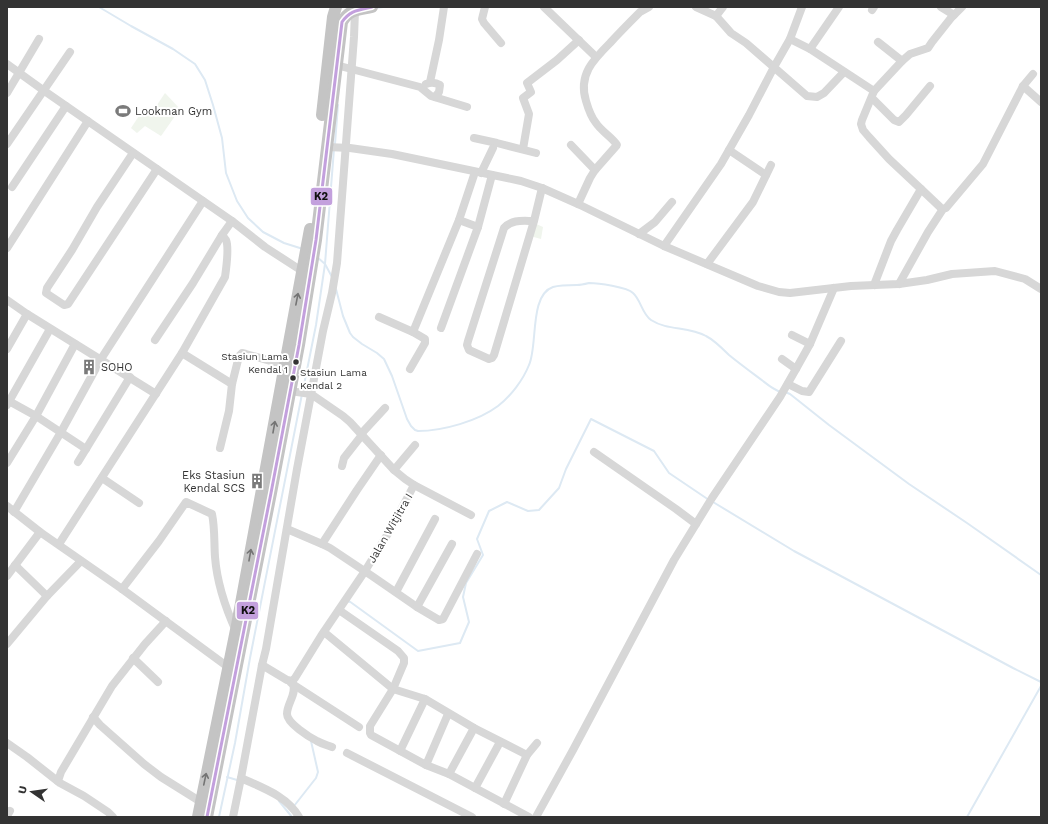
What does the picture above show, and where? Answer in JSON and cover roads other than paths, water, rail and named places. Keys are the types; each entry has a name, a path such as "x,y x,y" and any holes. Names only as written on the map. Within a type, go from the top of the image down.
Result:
{"highway":[{"path":"312,240 326,76 336,7"},
{"path":"198,817 236,632 285,365 312,240 335,147 343,67 342,22 348,13 372,7"},
{"path":"207,817 292,391 306,268"}],"street":[{"path":"430,82 444,7"},
{"path":"485,7 482,19 501,43"},
{"path":"544,7 596,57"},
{"path":"578,204 590,178 617,145 596,123 587,107 583,92 584,81 588,70 596,57 640,12 649,7"},
{"path":"696,7 716,16 731,33 746,43 807,96 817,97 824,93 844,72"},
{"path":"716,16 723,7"},
{"path":"664,246 729,150 790,39 802,7"},
{"path":"810,49 839,7"},
{"path":"941,7 954,15"},
{"path":"943,209 889,160 863,130 861,124 873,95 902,61 910,54 928,48 962,7"},
{"path":"233,817 266,650 310,394 337,263 335,147 343,67 354,37 355,11"},
{"path":"7,93 39,39"},
{"path":"790,39 810,49 844,72 873,95 894,120 899,122 930,86"},
{"path":"523,149 529,114 522,98 531,92 527,83 579,40"},
{"path":"878,42 902,61"},
{"path":"7,144 70,52"},
{"path":"7,64 232,220 265,247 306,268"},
{"path":"343,67 420,87 431,96 467,107"},
{"path":"900,284 928,232 943,209 946,208 983,164 1023,86 1033,74"},
{"path":"420,87 430,82 437,83 440,85 439,92 435,97"},
{"path":"1023,86 1041,102"},
{"path":"12,187 66,106"},
{"path":"7,248 88,121"},
{"path":"474,138 536,153"},
{"path":"571,146 596,170"},
{"path":"335,147 392,154 521,181 542,188 578,204 664,246 758,286 779,292 790,293 851,286 900,284 952,274 995,271 1025,279 1041,289"},
{"path":"413,332 478,172 493,148"},
{"path":"729,150 766,175"},
{"path":"133,152 47,288 46,293 51,297 64,305 68,304 157,169"},
{"path":"707,264 753,202 771,165"},
{"path":"441,328 478,227 492,175"},
{"path":"534,221 510,222 504,228 467,345 472,352 489,359 492,358 494,354 534,221 542,188"},
{"path":"874,285 891,241 921,189"},
{"path":"14,512 61,432 101,359 203,201"},
{"path":"639,234 655,222 672,202"},
{"path":"155,340 232,220"},
{"path":"459,220 478,227"},
{"path":"59,544 182,353 225,277 227,267 227,243 222,235"},
{"path":"536,817 674,560 712,498 784,390 796,369 810,344 834,288"},
{"path":"7,300 50,329 156,394"},
{"path":"7,349 27,314"},
{"path":"379,317 413,332 424,338 426,341 410,370"},
{"path":"50,329 8,402 36,416 86,449"},
{"path":"792,335 810,344"},
{"path":"784,390 809,392 841,341"},
{"path":"7,463 36,416 75,344"},
{"path":"182,353 232,384"},
{"path":"220,448 229,411 232,384 239,356 242,353 285,365"},
{"path":"782,359 796,369"},
{"path":"78,462 130,377"},
{"path":"292,391 310,394 343,416 394,470 414,485 471,515"},
{"path":"342,466 344,458 361,435 385,408"},
{"path":"394,470 415,445"},
{"path":"594,452 696,524"},
{"path":"322,544 381,455"},
{"path":"102,478 139,503"},
{"name":"Jalan Witjitra I","path":"290,682 295,678 365,571 392,527 414,485"},
{"path":"122,589 159,541 186,502 212,514 218,580 225,604 236,632"},
{"path":"7,506 40,532 122,589 228,667"},
{"path":"396,592 435,519"},
{"path":"287,529 322,544 365,571 436,620 443,619 477,554"},
{"path":"7,576 40,532"},
{"path":"417,607 452,544"},
{"path":"7,644 47,596 81,561"},
{"path":"16,565 47,596"},
{"path":"339,610 398,651 404,658 404,663 393,689 370,726 370,733 373,737 426,765 449,774 529,817"},
{"path":"58,781 61,772 112,686 133,658 166,621"},
{"path":"324,632 393,689 425,699 448,714 527,755"},
{"path":"133,658 158,682"},
{"path":"262,665 359,727"},
{"path":"290,682 294,690 288,712 288,718 296,728 316,741 332,747"},
{"path":"400,751 425,699"},
{"path":"426,765 448,714"},
{"path":"93,717 144,764 161,777 201,802"},
{"path":"449,774 474,728"},
{"path":"475,788 500,742"},
{"path":"7,743 60,783 84,796 113,817"},
{"path":"504,804 527,755 536,743"},
{"path":"347,753 472,817"},
{"path":"241,781 277,794 295,810 299,817"}],"waterway":[{"path":"99,7 173,49 195,64 205,80 213,105 222,138 226,173 237,201 248,218 263,232 284,243 303,249"},
{"path":"376,8 383,7"},
{"path":"335,144 338,105"},
{"path":"303,390 316,325 325,264 334,149"},
{"path":"317,257 325,264 332,277"},
{"path":"336,289 343,316 350,333 362,344 384,359 392,376 407,419 411,426 418,431 428,431 449,427 470,421 498,406 512,393 520,382 532,357 535,322 540,300 545,292 553,287 562,285 593,283 630,291 636,296 651,320 664,326 692,331 706,336 769,386 781,392"},
{"path":"785,392 790,394 909,484 1041,575"},
{"path":"219,817 235,743 250,658 302,394"},
{"path":"349,602 418,651 460,643 469,622 463,597 466,583 483,555 477,539 489,511 507,502 528,511 539,510 559,488 566,469 591,419 654,451 669,473 709,500"},
{"path":"713,502 794,551 1041,682"},
{"path":"967,817 1041,686"},
{"path":"294,806 316,778 318,772 311,741"},
{"path":"227,777 237,780"},
{"path":"279,801 292,817"}],"place":[{"name":"Lookman Gym","path":"123,111"},
{"name":"Stasiun Lama Kendal 1","path":"296,362"},
{"name":"SOHO","path":"89,367"},
{"name":"Stasiun Lama Kendal 2","path":"293,378"},
{"name":"Eks Stasiun Kendal SCS","path":"257,481"}]}
